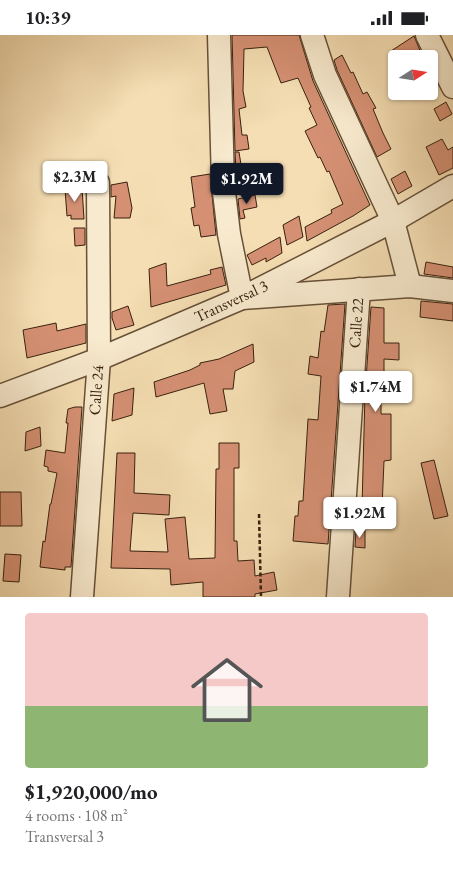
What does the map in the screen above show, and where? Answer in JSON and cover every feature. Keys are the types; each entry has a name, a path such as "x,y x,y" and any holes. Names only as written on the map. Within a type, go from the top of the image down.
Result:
{"street":[{"path":"218,35 223,185 229,234 242,298 410,286 453,291"},
{"path":"312,35 325,75 393,221 410,286"},
{"path":"427,35 453,87"},
{"name":"Calle 24","path":"82,597 99,359 98,183"},
{"name":"Transversal 3","path":"2,390 99,359 242,298 393,221 453,186"},
{"name":"Calle 22","path":"338,597 359,289"}],"path":[{"path":"259,514 261,597"}],"building":[{"path":"232,35 299,35 313,81 370,205 307,241 305,227 332,213 331,210 343,204 329,171 327,172 320,157 318,158 305,131 317,125 309,108 311,107 298,78 281,83 267,47 244,49 243,91 246,107 239,109 242,135 247,135 249,149 235,151"},
{"path":"414,36 420,50 393,50"},
{"path":"342,55 351,73 353,72 363,94 367,92 376,108 373,109 391,149 377,157 337,70 334,60"},
{"path":"446,102 452,114 440,121 434,109"},
{"path":"442,139 448,150 453,147 453,168 439,175 426,147"},
{"path":"235,152 239,152 242,171 236,172"},
{"path":"405,171 412,186 398,194 391,179"},
{"path":"210,174 216,235 201,237 199,225 194,226 191,208 195,207 191,177"},
{"path":"127,182 132,208 130,218 114,218 116,196 111,197 111,185"},
{"path":"82,188 84,219 71,219 71,215 67,216 65,189"},
{"path":"255,195 257,207 243,210 245,218 240,219 238,199"},
{"path":"299,216 303,237 287,245 283,225"},
{"path":"74,228 85,228 85,245 75,246"},
{"path":"280,237 282,253 266,262 266,258 252,265 247,255"},
{"path":"426,262 453,267 453,278 424,274"},
{"path":"166,263 167,286 211,274 210,270 222,267 226,285 151,307 149,269"},
{"path":"421,301 453,304 453,321 420,317"},
{"path":"345,304 328,544 293,541 295,516 298,516 299,501 303,501 308,419 318,420 321,376 308,374 310,356 318,358 321,331 324,332 328,305"},
{"path":"128,306 134,325 116,330 112,312"},
{"path":"371,307 384,308 384,343 399,343 399,360 384,359 384,382 381,382 381,414 391,414 391,460 384,461 382,508 362,507 365,394"},
{"path":"56,323 57,331 86,324 86,343 27,358 23,330"},
{"path":"253,344 254,362 235,371 233,389 223,389 227,411 210,414 204,383 156,397 154,382 190,370 200,365 200,363 219,359"},
{"path":"134,388 132,415 112,421 114,394"},
{"path":"82,407 71,567 65,567 65,570 40,567 43,541 45,542 50,504 57,473 48,471 48,467 44,466 46,450 65,453 68,409"},
{"path":"40,427 41,446 25,451 26,432"},
{"path":"219,443 239,443 239,468 234,468 234,541 237,541 238,561 254,560 255,576 274,572 277,590 255,594 255,597 203,597 203,582 171,585 170,569 111,568 117,453 135,453 134,493 170,495 169,515 133,513 130,551 168,552 165,519 185,517 189,559 215,558 216,469 219,469"},
{"path":"434,460 448,516 434,519 421,463"},
{"path":"0,492 21,492 22,526 0,526"},
{"path":"356,530 365,530 365,548 355,547"},
{"path":"5,554 21,555 19,582 3,581"}]}
